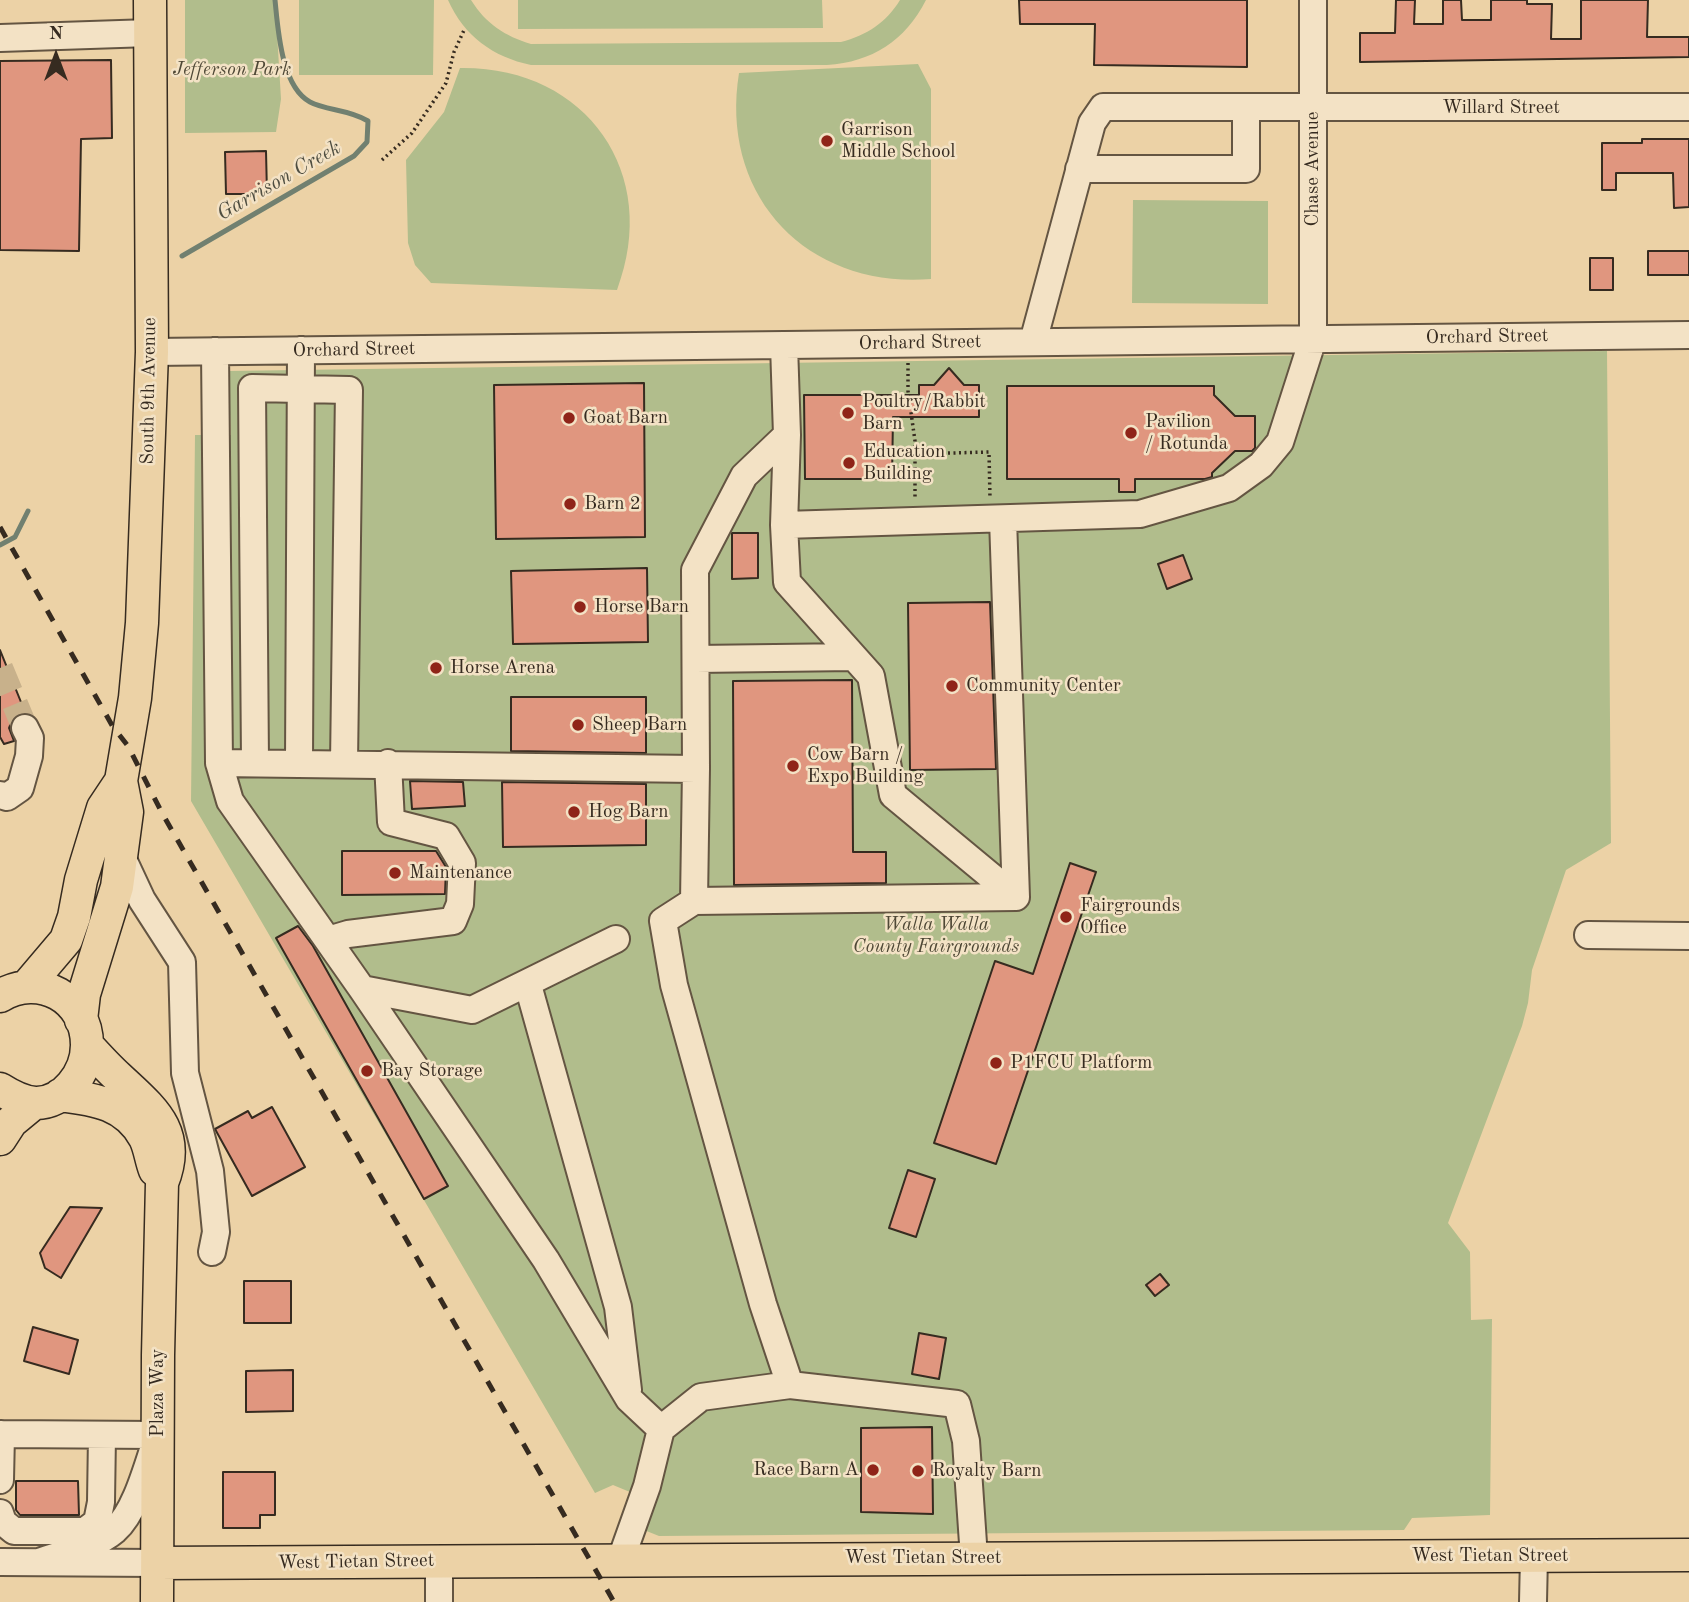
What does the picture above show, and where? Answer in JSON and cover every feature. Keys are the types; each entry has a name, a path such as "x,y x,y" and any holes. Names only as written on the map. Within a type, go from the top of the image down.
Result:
{"main road":[{"name":"South 9th Avenue","path":"0,1139 11,1122 80,1074 86,1057 84,994 117,887 127,812 121,781 135,698 142,623 152,352 150,0"},
{"name":"South 9th Avenue","path":"13,991 66,940 103,807 121,781"},
{"name":"Plaza Way","path":"13,991 51,989 62,996 112,1072 151,1107 164,1129 157,1602"},
{"name":"Plaza Way","path":"0,1090 22,1101 95,1099 122,1111 137,1125 147,1140 153,1166 165,1170"},
{"name":"West Tietan Street","path":"158,1563 1689,1555"}],"street":[{"name":"Chase Avenue","path":"784,526 1140,514 1228,488 1261,465 1280,442 1313,339 1313,0"},
{"path":"0,38 150,33"},
{"name":"Willard Street","path":"1079,169 1092,123 1102,107 1689,107"},
{"path":"1033,342 1079,169 1246,169 1246,108"},
{"name":"Orchard Street","path":"152,352 1689,335"},
{"path":"784,345 784,526 787,582 871,676 894,795 1016,897"},
{"path":"299,762 301,350"},
{"path":"215,351 219,763 230,801 362,989 545,1260 629,1399 661,1429"},
{"path":"256,762 252,388 349,390 344,763"},
{"path":"694,901 695,570 744,476 786,435"},
{"path":"997,519 1016,897"},
{"path":"696,659 854,657"},
{"path":"7,791 29,756 30,738 25,728"},
{"path":"219,763 696,769"},
{"path":"328,940 348,934 453,921 460,904 462,863 446,836 391,822 388,764"},
{"path":"121,855 142,900 181,962 185,1073 210,1171 216,1232 212,1252"},
{"path":"790,1385 763,1304 674,985 663,920 694,901 1016,897"},
{"path":"1588,935 1689,936"},
{"path":"362,989 472,1010 616,939"},
{"path":"527,985 618,1307 629,1399"},
{"path":"165,1170 205,1154"},
{"path":"621,1559 647,1486 661,1429 701,1397 790,1385 957,1404 966,1441 974,1558"},
{"path":"0,1480 1,1434 158,1435 132,1505 115,1530 91,1544 38,1562"},
{"path":"0,1513 2,1522 14,1531 85,1531 97,1522 101,1502 102,1435"},
{"path":"1533,1602 1534,1556"},
{"path":"439,1561 439,1602"},
{"path":"0,1562 158,1563"}],"path":[{"path":"382,160 412,133 446,83 454,52 465,28"},
{"path":"908,344 908,391 915,454 915,522"},
{"path":"915,454 989,452 997,519"}],"green space":[{"name":"Jefferson Park","path":"185,0 275,0 281,99 276,132 185,133"},
{"path":"299,0 434,0 433,75 299,75"},
{"path":"448,0 471,0 497,28 531,44 841,42 875,27 889,15 900,0 926,0 908,27 886,47 843,63 531,65 504,57 481,43 462,24"},
{"path":"518,0 822,0 823,28 518,29"},
{"path":"918,64 931,89 931,279 886,278 846,268 810,251 781,226 758,195 743,158 736,118 739,73"},
{"path":"460,68 504,72 544,85 576,106 602,134 620,167 629,205 628,246 617,290 431,283 415,265 408,243 406,160 444,112"},
{"path":"1133,200 1268,201 1268,304 1132,303"},
{"name":"Walla Walla County Fairgrounds","path":"1607,351 1611,843 1566,870 1532,970 1522,1026 1448,1223 1470,1252 1471,1320 1492,1319 1490,1515 1412,1518 1404,1530 659,1536 644,1530 654,1502 613,1485 595,1493 191,801 195,435 231,435 228,371"}],"building":[{"path":"1019,0 1247,0 1247,67 1094,65 1095,24 1020,24"},
{"path":"1396,0 1415,0 1414,24 1443,24 1443,0 1461,0 1462,20 1491,20 1491,0 1527,0 1527,4 1552,4 1551,39 1581,39 1581,0 1648,0 1647,37 1689,37 1689,57 1360,62 1360,33 1395,33"},
{"path":"111,60 112,138 81,139 79,251 0,250 0,61"},
{"path":"1642,139 1689,139 1689,207 1674,208 1673,173 1616,173 1616,190 1602,190 1602,143 1642,143"},
{"path":"266,151 267,194 226,194 225,152"},
{"path":"1648,251 1689,251 1689,275 1648,275"},
{"path":"1590,258 1613,258 1613,290 1590,290"},
{"path":"949,368 964,385 979,385 979,417 893,417 892,479 805,479 804,395 919,395 919,385 934,385"},
{"path":"644,383 645,537 496,539 494,385"},
{"name":"Pavilion / Rotunda","path":"1007,386 1214,386 1214,395 1235,416 1255,416 1255,448 1252,451 1235,451 1212,473 1212,477 1135,479 1135,492 1119,492 1119,479 1007,479"},
{"path":"732,533 758,533 758,578 732,579"},
{"path":"1183,555 1192,579 1167,589 1158,564"},
{"name":"Horse Barn","path":"647,568 648,642 513,644 511,571"},
{"name":"Community Center","path":"990,602 996,769 910,770 908,603"},
{"path":"0,650 25,712 17,714 12,720 9,728 14,741 4,744 0,737"},
{"name":"Cow Barn / Expo Building","path":"852,680 853,852 886,852 886,883 734,885 733,681"},
{"name":"Sheep Barn","path":"511,697 646,697 646,753 511,751"},
{"name":"Maintenance","path":"410,781 463,782 465,806 412,809"},
{"name":"Hog Barn","path":"502,782 646,784 646,845 503,847"},
{"name":"Maintenance","path":"342,851 436,851 446,867 445,894 342,895"},
{"name":"P1FCU Platform","path":"1070,863 1096,872 996,1164 934,1143 995,961 1033,974"},
{"name":"Bay Storage","path":"298,926 313,946 448,1186 424,1199 276,938"},
{"path":"272,1107 305,1167 252,1196 215,1129 248,1111 252,1118"},
{"path":"908,1170 935,1179 916,1237 889,1228"},
{"path":"70,1207 102,1208 61,1278 45,1268 40,1253"},
{"path":"1160,1274 1169,1285 1155,1296 1146,1285"},
{"path":"244,1281 291,1281 291,1323 244,1323"},
{"path":"33,1327 78,1340 69,1374 24,1361"},
{"path":"919,1333 946,1338 939,1379 912,1374"},
{"path":"293,1370 293,1411 246,1412 246,1371"},
{"path":"932,1427 933,1514 861,1512 861,1428"},
{"path":"223,1472 275,1472 275,1515 260,1515 260,1528 223,1528"},
{"path":"16,1481 78,1481 79,1515 20,1515 16,1510"}],"waterway":[{"name":"Garrison Creek","path":"182,256 354,156 367,142 368,121 310,102 300,94 283,56 275,0"},
{"name":"Garrison Creek","path":"0,545 15,537 28,511"}],"tunnel":[{"path":"0,668 25,728"}],"railway":[{"path":"0,527 113,727 128,746 162,813 614,1602"}],"place":[{"name":"Garrison Middle School","path":"827,141"},
{"name":"Poultry/Rabbit Barn","path":"848,413"},
{"name":"Goat Barn","path":"569,418"},
{"name":"Pavilion / Rotunda","path":"1131,433"},
{"name":"Education Building","path":"849,463"},
{"name":"Barn 2","path":"570,504"},
{"name":"Horse Barn","path":"580,607"},
{"name":"Horse Arena","path":"436,668"},
{"name":"Community Center","path":"952,686"},
{"name":"Sheep Barn","path":"578,725"},
{"name":"Cow Barn / Expo Building","path":"793,766"},
{"name":"Hog Barn","path":"574,812"},
{"name":"Maintenance","path":"395,873"},
{"name":"Fairgrounds Office","path":"1066,917"},
{"name":"P1FCU Platform","path":"996,1063"},
{"name":"Bay Storage","path":"367,1071"},
{"name":"Race Barn A","path":"873,1470"},
{"name":"Royalty Barn","path":"918,1471"}]}
